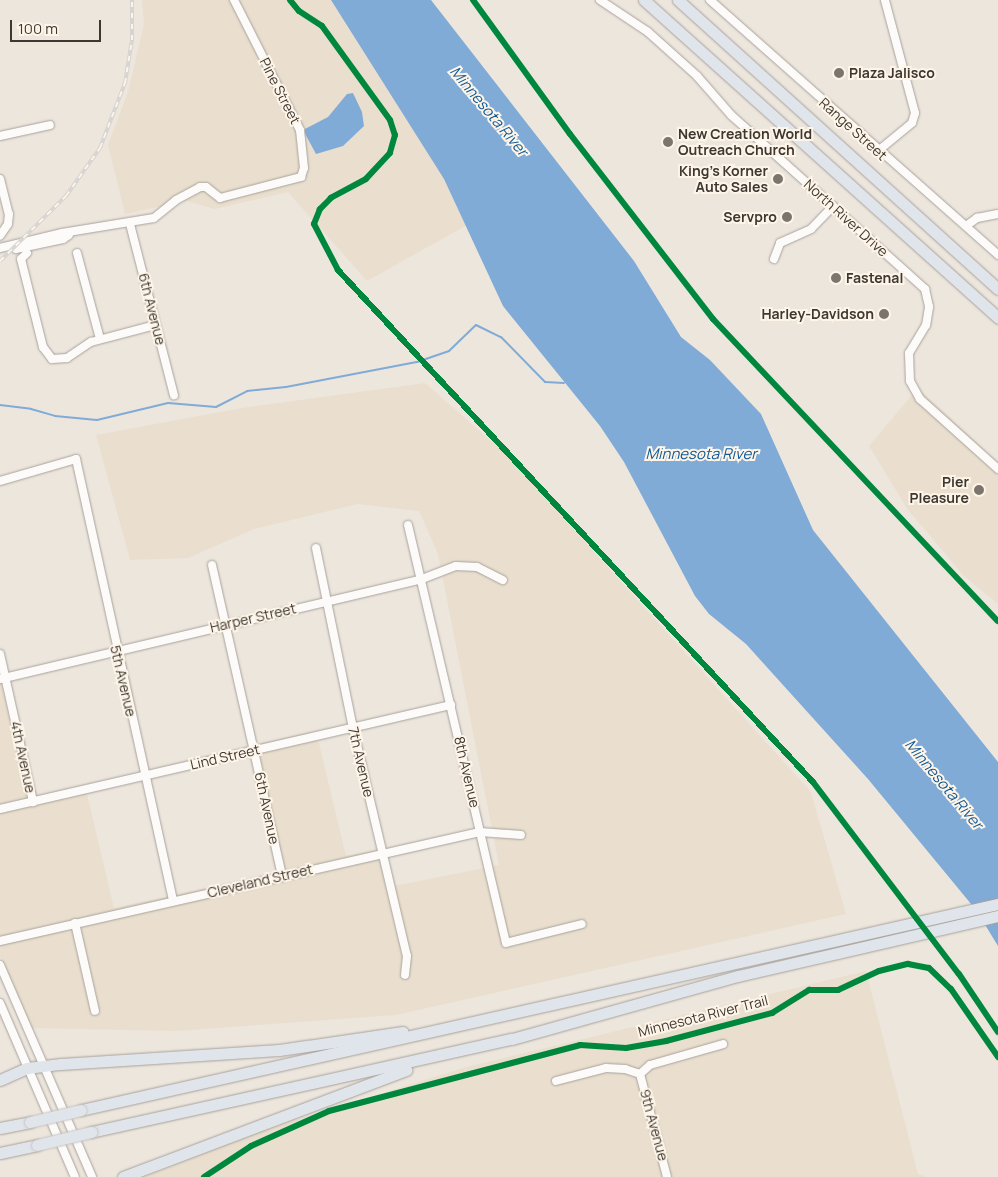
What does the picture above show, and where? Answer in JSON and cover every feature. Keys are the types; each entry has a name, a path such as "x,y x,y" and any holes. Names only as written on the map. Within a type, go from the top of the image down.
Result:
{"highway":[{"path":"644,0 998,318"},
{"path":"678,0 998,289"},
{"path":"0,1128 462,1026 998,904"},
{"path":"123,1177 396,1074 512,1039 738,976 998,916"},
{"path":"0,1080 27,1068 44,1066 279,1050 462,1026"},
{"path":"0,1153 512,1039"}],"street":[{"name":"Pine Street","path":"0,254 63,239 69,235 154,218 176,200 200,187 206,187 220,198 301,177 304,168 300,130 234,0"},
{"name":"North River Drive","path":"600,0 642,28 697,76 731,115 925,289 930,307 926,325 909,353 910,381 920,399 998,468"},
{"name":"Range Street","path":"710,0 878,152 998,255"},
{"path":"878,152 912,123 915,113 885,0"},
{"path":"0,136 50,125"},
{"path":"0,179 9,214 8,224 0,236"},
{"path":"774,259 780,243 810,229 833,206"},
{"path":"966,226 977,218 998,214"},
{"name":"6th Avenue","path":"130,224 174,395"},
{"name":"Pine Street","path":"0,248 62,233 69,235"},
{"path":"27,253 21,259 47,354 60,360 100,340 155,325"},
{"path":"77,253 100,340"},
{"name":"5th Avenue","path":"0,482 76,459 99,553 117,653 173,902"},
{"name":"8th Avenue","path":"408,525 506,943 582,924"},
{"name":"7th Avenue","path":"316,548 353,728 407,956 405,975"},
{"name":"6th Avenue","path":"212,565 227,623 282,875"},
{"name":"Harper Street","path":"3,679 117,653 227,623 327,602 422,579 456,566 477,567 503,580"},
{"name":"4th Avenue","path":"0,654 3,679 33,802"},
{"name":"Lind Street","path":"0,810 451,705"},
{"name":"Cleveland Street","path":"0,942 282,875 480,832 521,835"},
{"path":"75,923 95,1011"},
{"path":"0,965 92,1177"},
{"path":"0,1003 75,1177"},
{"path":"556,1081 606,1068 625,1068 640,1074 650,1065 723,1044"},
{"name":"9th Avenue","path":"640,1074 667,1177"}],"shaded area":[{"path":"142,0 362,0 478,219 367,281 288,192 215,209 187,201 125,214 108,145 128,92 144,24"},
{"path":"425,383 505,453 811,792 846,914 396,1015 176,1031 32,1028 0,956 0,678 27,798 85,786 114,908 276,873 248,746 316,731 346,856 385,848 394,886 499,865 438,554 419,511 358,504 254,529 188,558 130,560 96,435 242,408"},
{"path":"918,388 998,462 998,604 964,576 908,510 869,446"},
{"path":"866,971 918,1174 926,1177 145,1177 258,1132 466,1067"}],"water":[{"name":"Minnesota River","path":"331,0 431,0 634,261 681,337 710,360 761,414 813,530 998,762 998,946 976,910 868,779 746,644 709,614 695,596 624,462 600,426 503,306 444,179"},
{"path":"353,93 362,112 364,126 343,146 316,154 303,130 328,117 347,94"}],"waterway":[{"path":"0,405 31,409 55,416 97,420 168,403 216,407 247,391 286,387 417,362 449,351 476,325 501,337 545,382 564,383"}],"railway":[{"path":"0,261 66,196 100,148 125,83 132,40 132,0"}],"cycle path":[{"path":"290,0 299,11 322,26 390,120 395,135 390,153 366,179 331,198 320,209 314,224 338,270 813,782 959,974 998,1032"},
{"path":"473,0 570,134 713,319 998,621"},
{"name":"Minnesota River Trail","path":"204,1177 251,1146 329,1111 580,1045 626,1048 666,1041 772,1013 809,990 838,990 879,971 908,964 929,968 951,989 998,1057"}],"place":[{"name":"Plaza Jalisco","path":"839,73"},
{"name":"New Creation World Outreach Church","path":"668,142"},
{"name":"King's Korner Auto Sales","path":"778,179"},
{"name":"Servpro","path":"787,217"},
{"name":"Fastenal","path":"836,278"},
{"name":"Harley-Davidson","path":"884,314"},
{"name":"Pier Pleasure","path":"979,490"}]}
